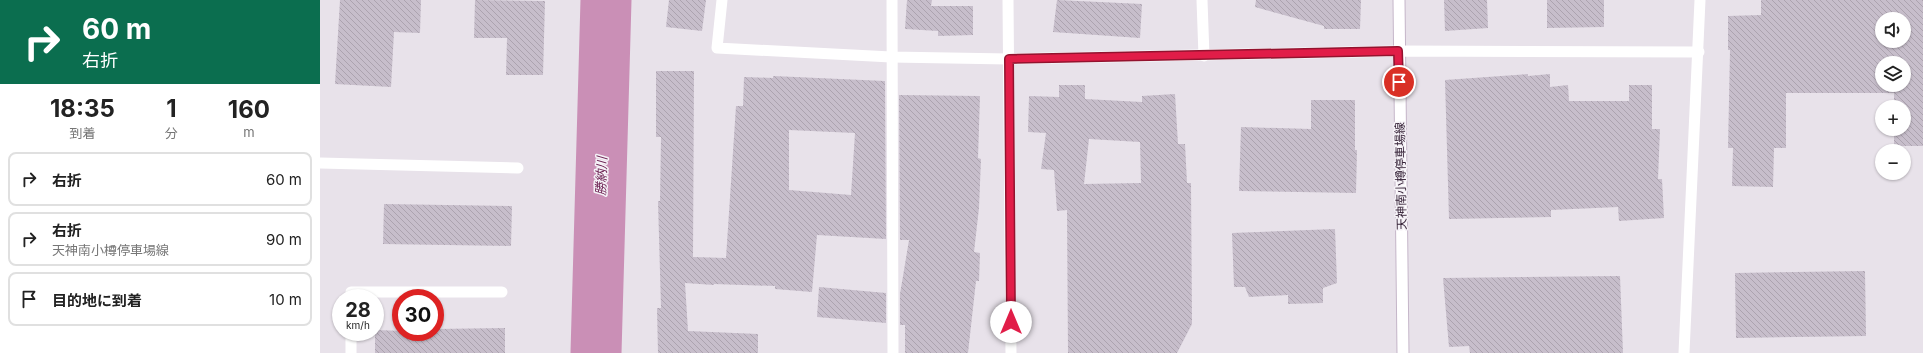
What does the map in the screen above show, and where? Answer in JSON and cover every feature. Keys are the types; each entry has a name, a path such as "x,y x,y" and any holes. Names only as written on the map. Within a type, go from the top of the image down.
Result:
{"street":[{"path":"722,0 717,48 891,57 1009,59 1398,51 1699,52"},
{"path":"892,0 893,353"},
{"path":"1008,0 1011,353"},
{"path":"1202,0 1204,56"},
{"name":"天神南小樽停車場線","path":"1399,0 1398,51 1403,353"},
{"path":"1684,353 1699,52 1700,0"},
{"path":"320,163 518,168"},
{"path":"384,292 502,292"},
{"path":"351,341 351,353"}],"building":[{"path":"340,0 421,0 420,33 394,32 391,87 335,84"},
{"path":"475,0 545,1 543,75 506,75 507,38 474,38"},
{"path":"669,0 706,0 702,31 666,27"},
{"path":"907,0 932,0 931,6 973,6 973,35 938,36 938,31 905,29"},
{"path":"1057,0 1142,4 1140,38 1053,32"},
{"path":"1256,0 1361,0 1360,29 1324,29 1324,26 1255,7"},
{"path":"1444,0 1487,0 1488,28 1445,31"},
{"path":"1547,0 1604,0 1604,27 1547,28"},
{"path":"1761,0 1923,0 1923,146 1894,144 1894,136 1911,136 1911,100 1894,100 1894,93 1786,93 1786,148 1774,148 1773,187 1732,186 1733,148 1728,148 1730,50 1728,50 1728,16 1761,15"},
{"path":"656,71 694,71 693,257 726,258 736,106 743,106 744,77 773,78 773,76 885,81 886,239 817,235 812,292 775,289 775,286 685,283 688,331 758,334 758,353 658,353 657,308 661,308 658,201 660,201 661,137 656,137","holes":["789,130 855,133 851,195 789,190"]},
{"path":"1528,74 1528,76 1550,74 1550,87 1568,85 1569,101 1629,101 1629,85 1652,85 1652,129 1660,129 1658,179 1662,179 1664,218 1619,221 1618,207 1551,210 1551,217 1449,219 1445,80"},
{"path":"1059,85 1085,85 1085,99 1142,102 1142,96 1175,94 1178,144 1185,144 1187,183 1191,183 1192,324 1177,353 1068,353 1067,210 1057,211 1054,170 1041,169 1046,133 1028,132 1029,96 1059,97","holes":["1089,139 1140,142 1141,183 1084,184"]},
{"path":"899,95 980,96 978,158 981,159 979,208 974,252 980,253 979,281 976,281 968,353 905,353 905,325 900,325 900,294 909,240 900,240"},
{"path":"1311,100 1355,100 1355,150 1357,150 1356,193 1239,191 1241,127 1311,129"},
{"path":"384,204 512,206 511,246 383,244"},
{"path":"1335,229 1337,283 1323,288 1323,303 1288,304 1288,295 1249,297 1245,287 1234,287 1232,233"},
{"path":"1865,271 1866,336 1736,338 1735,273"},
{"path":"1620,276 1623,353 1470,353 1469,346 1449,347 1443,278"},
{"path":"819,287 886,293 886,323 817,317"},
{"path":"505,328 505,353 375,353 375,341 384,341 384,330 392,331 392,341 444,341 444,329"}],"waterway":[{"name":"勝納川","path":"596,353 606,0"}],"route":[{"path":"1011,322 1009,59 1398,51 1399,82"}]}
